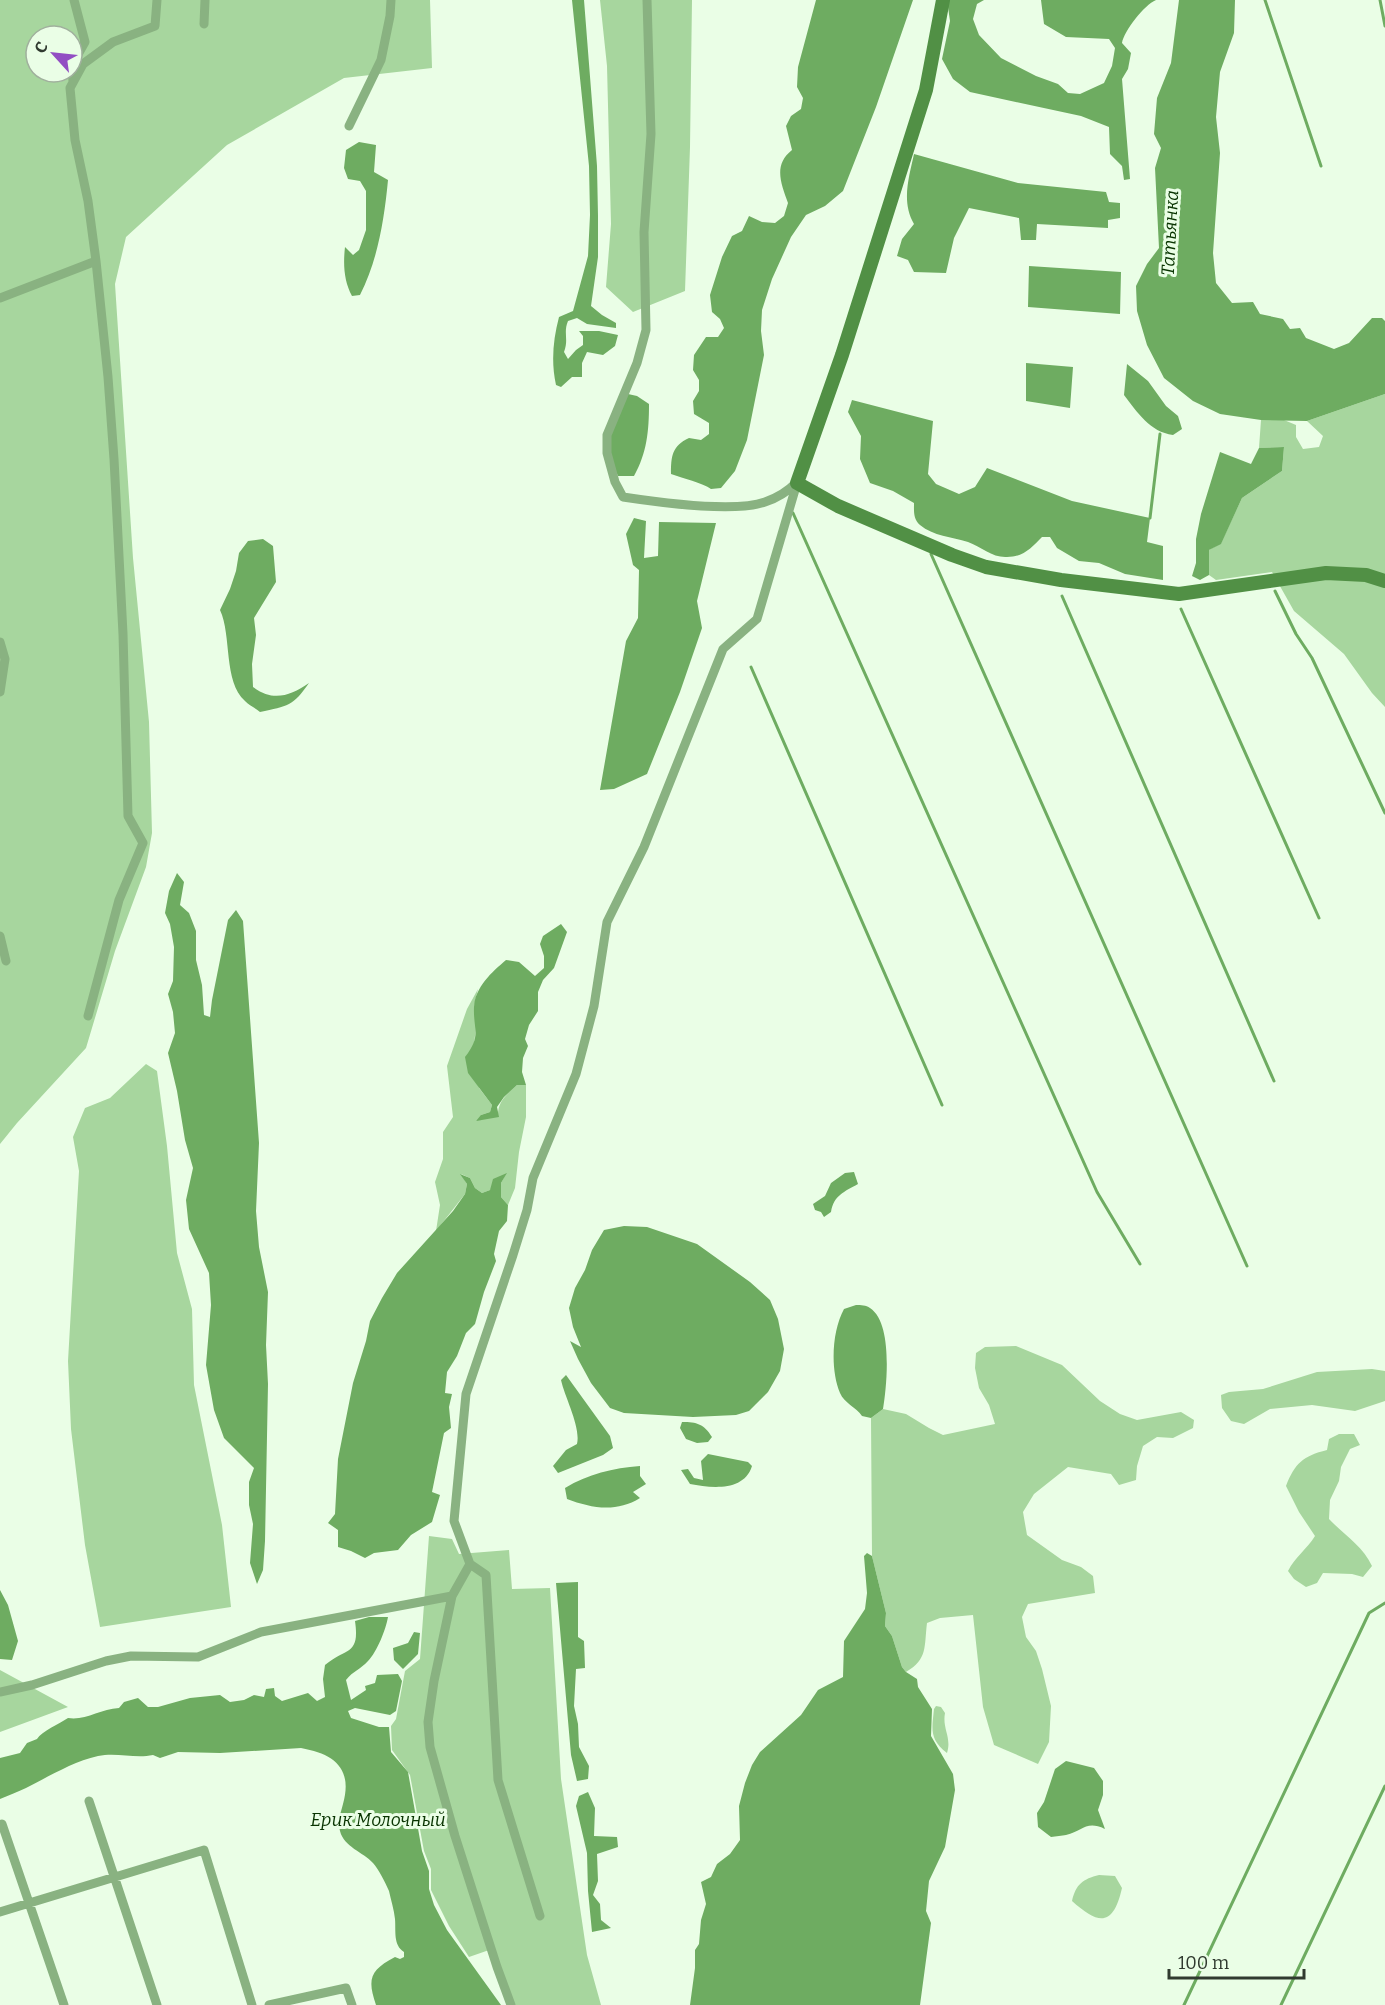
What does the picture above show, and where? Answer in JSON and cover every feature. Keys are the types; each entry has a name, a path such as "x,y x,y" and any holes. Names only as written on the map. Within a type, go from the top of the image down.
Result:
{"street":[{"path":"74,0 80,24"},
{"path":"84,63 113,42 155,26 157,0"},
{"path":"204,24 205,0"},
{"path":"349,126 381,60 391,0"},
{"path":"647,0 651,134 644,232 646,330 637,363 607,435 607,453 615,482 623,497 732,507 764,503 787,492 797,483"},
{"path":"540,1916 498,1780 486,1575 470,1564 454,1521 466,1394 513,1256 532,1178 576,1074 594,1006 607,922 644,847 723,649 756,619 797,483 842,355 926,90 943,0"},
{"path":"72,84 70,88 75,140 88,201 96,261 114,459 128,816 143,843 119,900 88,1016"},
{"path":"0,298 96,261"},
{"path":"797,483 838,506 952,555 986,567 1061,580 1179,594 1326,573 1366,575 1385,581"},
{"path":"0,642 5,659 0,692"},
{"path":"0,936 6,961"},
{"path":"470,1564 452,1596 428,1722 430,1747 455,1836 511,2005"},
{"path":"0,1692 32,1685 106,1661 130,1656 198,1657 261,1632 452,1596"},
{"path":"89,1801 157,2005"},
{"path":"2,1824 64,2005"},
{"path":"0,1912 204,1850 252,2005"},
{"path":"269,2005 346,1988 352,2005"}],"shaded area":[{"path":"0,0 430,0 432,68 344,78 227,145 126,237 115,284 133,558 149,722 152,833 146,867 115,951 86,1048 0,1144"},
{"path":"600,0 692,0 685,291 633,312 606,287 611,224 607,66"},
{"path":"1385,394 1385,707 1344,654 1294,611 1272,572 1216,580 1209,575 1209,550 1221,543 1242,498 1282,471 1284,447 1259,448 1261,420 1284,420 1296,425 1296,437 1303,449 1319,447 1323,436 1307,421"},
{"path":"478,989 474,1006 476,1026 474,1045 479,1088 492,1105 490,1112 481,1115 498,1117 499,1107 506,1096 517,1085 526,1085 526,1117 515,1188 508,1205 501,1197 501,1183 506,1174 490,1190 482,1193 475,1188 470,1178 461,1174 467,1184 465,1194 436,1231 440,1205 435,1182 443,1159 443,1132 453,1117 447,1066 467,1009"},
{"path":"146,1064 157,1071 177,1253 192,1309 194,1385 222,1525 231,1607 100,1627 85,1545 71,1429 68,1361 79,1171 73,1137 85,1108 110,1098"},
{"path":"1016,1346 1062,1365 1100,1401 1120,1414 1137,1420 1181,1412 1194,1420 1193,1428 1173,1438 1157,1437 1143,1446 1137,1466 1136,1480 1119,1485 1111,1474 1068,1467 1034,1494 1023,1512 1027,1535 1062,1560 1081,1567 1093,1576 1095,1593 1028,1604 1022,1617 1026,1637 1036,1651 1042,1669 1051,1706 1049,1742 1038,1764 994,1745 983,1707 973,1615 940,1618 927,1623 922,1657 906,1672 902,1667 892,1636 885,1626 886,1613 872,1556 871,1418 883,1409 906,1414 943,1435 995,1424 989,1405 979,1388 975,1368 976,1353 985,1347"},
{"path":"1372,1369 1385,1371 1385,1401 1355,1411 1312,1405 1270,1409 1244,1424 1231,1421 1222,1408 1221,1395 1229,1392 1263,1389 1317,1372"},
{"path":"1339,1434 1354,1434 1360,1445 1350,1449 1341,1467 1339,1481 1330,1500 1329,1519 1358,1546 1372,1566 1363,1577 1352,1574 1323,1573 1317,1583 1306,1587 1294,1579 1288,1571 1315,1536 1286,1486 1301,1462 1327,1450 1329,1439"},
{"path":"429,1536 452,1539 459,1554 509,1550 512,1589 550,1588 561,1779 587,1955 601,2005 512,2005 492,1949 469,1957 449,1926 431,1890 431,1869 424,1851 410,1775 392,1750 391,1726 396,1719 405,1671 420,1659"},
{"path":"0,1670 68,1707 0,1732"},
{"path":"936,1706 941,1707 945,1713 947,1753 934,1738 933,1722"},
{"path":"1099,1875 1115,1876 1122,1888 1114,1910 1104,1918 1090,1915 1072,1901 1081,1883"}],"water":[{"path":"572,0 584,0 597,166 598,257 591,306 616,323 616,328 587,324 577,318 568,321 564,352 568,359 583,345 583,336 579,331 599,331 618,335 615,346 603,355 587,352 582,363 582,377 572,377 561,387 556,385 554,368 555,334 559,317 573,311 588,256 590,215 589,166"},
{"path":"816,0 913,0 876,107 843,191 825,206 806,215 791,237 772,279 762,310 761,331 764,355 747,440 735,471 721,488 711,489 671,474 672,457 676,448 683,441 689,438 701,440 709,434 709,423 694,414 693,401 699,391 699,380 693,370 694,355 706,337 718,337 724,328 720,319 712,312 710,295 722,257 732,236 742,231 749,216 762,222 775,223 784,216 788,203 780,175 782,162 792,150 786,126 791,116 801,109 803,98 797,87 798,67"},
{"path":"947,0 984,0 977,4 973,19 979,35 1001,58 1036,76 1058,84 1068,93 1080,94 1104,83 1112,66 1115,48 1109,39 1066,37 1044,24 1041,0 1156,0 1135,19 1122,43 1131,53 1128,69 1122,79 1130,179 1124,180 1122,166 1110,154 1109,127 1081,116 970,92 953,79 942,59 950,21"},
{"name":"Татьянка","path":"1179,0 1235,0 1234,33 1220,72 1216,117 1220,153 1213,253 1216,283 1232,303 1253,302 1260,314 1283,319 1290,329 1300,328 1306,338 1334,349 1349,343 1372,318 1382,318 1385,321 1385,394 1307,421 1261,420 1220,414 1193,401 1164,378 1147,345 1137,311 1136,286 1147,264 1159,248 1155,168 1161,148 1154,134 1157,98 1171,63"},
{"path":"359,142 376,145 374,172 388,180 376,254 360,295 352,296 345,273 345,247 353,255 359,250 366,230 366,191 360,181 348,179 344,168 346,150"},
{"path":"914,154 1018,183 1106,192 1109,202 1120,203 1120,218 1108,220 1108,228 1037,224 1036,240 1021,240 1019,218 969,208 954,238 946,273 914,272 908,260 897,256 902,239 914,224 907,198 908,180"},
{"path":"1029,266 1121,272 1120,314 1028,307"},
{"path":"1026,363 1073,367 1070,408 1026,401"},
{"path":"1127,364 1148,381 1166,406 1178,416 1182,429 1173,435 1165,433 1151,426 1139,414 1124,395"},
{"path":"628,394 637,396 649,404 648,433 642,459 634,476 618,476 611,461 609,439"},
{"path":"852,400 933,421 928,474 936,484 959,494 975,487 987,468 1072,501 1150,518 1147,542 1163,546 1163,580 1125,574 1099,563 1079,561 1057,548 1050,537 1042,537 1027,551 1018,555 1002,557 968,542 925,529 916,520 914,503 893,491 870,483 860,459 861,436 848,412"},
{"path":"1284,447 1282,471 1242,498 1221,544 1209,550 1209,575 1200,580 1192,576 1196,563 1196,539 1201,514 1220,452 1251,464 1259,448"},
{"path":"634,518 646,521 644,558 658,556 659,522 716,523 697,601 702,628 680,692 647,774 614,789 600,790 626,641 638,618 639,570 633,565 626,534"},
{"path":"263,539 273,546 276,582 254,618 256,635 252,664 253,687 268,695 281,696 309,683 289,704 260,712 245,701 234,682 224,621 220,610 236,571 239,553 248,541"},
{"path":"177,873 184,882 180,905 189,913 196,931 196,960 202,985 204,1015 210,1017 228,920 236,910 243,921 259,1143 256,1211 259,1247 268,1292 265,1541 263,1570 257,1584 250,1563 253,1524 249,1505 249,1482 254,1468 224,1438 214,1410 206,1365 211,1305 209,1273 189,1229 186,1200 193,1168 185,1140 168,1053 175,1033 168,994 173,981 174,947 170,924 165,913 169,891"},
{"path":"561,924 567,932 554,968 543,980 538,992 538,1011 529,1025 525,1039 528,1046 523,1058 522,1072 526,1085 517,1085 504,1097 497,1107 499,1117 476,1121 481,1115 490,1112 492,1105 468,1073 465,1057 475,1038 474,1007 477,993 490,975 506,960 519,962 535,976 544,968 544,956 540,944 543,936"},
{"path":"854,1172 858,1184 837,1198 831,1212 824,1217 821,1212 815,1210 813,1204 825,1196 831,1183 845,1173"},
{"path":"507,1173 501,1183 501,1197 508,1205 507,1221 499,1231 494,1254 496,1261 475,1324 466,1333 457,1356 447,1372 445,1393 452,1394 449,1407 451,1428 444,1433 432,1492 440,1495 432,1522 411,1535 398,1550 374,1553 365,1558 338,1547 338,1530 328,1523 335,1514 338,1459 353,1383 370,1321 397,1273 453,1211 465,1194 467,1184 460,1174 470,1178 475,1188 482,1193 490,1190 493,1179"},
{"path":"624,1226 647,1227 697,1244 750,1282 770,1300 778,1319 784,1349 780,1371 768,1392 749,1411 736,1415 693,1417 624,1413 610,1408 591,1383 570,1341 581,1347 569,1308 592,1250 604,1230"},
{"path":"856,1305 868,1307 877,1316 882,1327 887,1355 883,1409 871,1418 862,1416 844,1400 835,1373 835,1339 840,1318 844,1309"},
{"path":"566,1375 610,1436 613,1448 603,1455 558,1473 553,1466 566,1450 577,1444 578,1437 561,1380"},
{"path":"682,1422 700,1425 712,1437 708,1442 697,1443 686,1439 680,1428"},
{"path":"708,1454 748,1462 752,1466 742,1480 734,1484 707,1487 690,1484 681,1470 688,1469 694,1478 703,1480 701,1461"},
{"path":"640,1466 640,1476 646,1484 633,1492 640,1498 631,1503 613,1507 594,1507 567,1499 565,1488 583,1479 610,1470"},
{"path":"867,1553 872,1556 886,1613 885,1626 892,1636 902,1667 917,1679 918,1687 932,1709 931,1736 953,1774 955,1790 945,1847 929,1881 926,1911 931,1923 920,2005 690,2005 695,1950 699,1944 701,1920 706,1904 701,1882 711,1877 717,1864 730,1854 740,1840 739,1806 752,1765 760,1752 801,1715 818,1690 843,1677 844,1641 865,1609 867,1593 864,1556"},
{"path":"578,1582 578,1637 584,1641 585,1668 576,1669 574,1706 579,1747 589,1766 588,1779 577,1781 571,1755 556,1583"},
{"path":"0,1590 8,1605 18,1641 12,1660 0,1659"},
{"name":"Ерик Молочный","path":"369,1617 388,1617 375,1652 346,1680 351,1700 366,1690 365,1686 375,1683 377,1675 398,1674 402,1681 396,1711 390,1715 355,1708 348,1711 351,1718 379,1727 389,1727 391,1752 408,1772 422,1851 429,1871 429,1889 434,1905 447,1930 501,2005 376,2005 371,1982 373,1976 380,1966 395,1957 400,1959 404,1957 404,1952 398,1946 389,1891 382,1876 369,1859 342,1837 339,1821 345,1792 343,1772 338,1765 323,1754 301,1748 220,1753 178,1752 160,1758 153,1755 105,1755 70,1766 0,1799 0,1758 20,1753 27,1743 68,1718 80,1718 119,1708 124,1702 138,1698 148,1707 158,1707 190,1698 220,1695 230,1702 244,1700 254,1695 264,1697 266,1689 274,1688 275,1696 282,1701 308,1693 317,1701 325,1697 323,1679 325,1665 353,1646 356,1632 355,1621"},
{"path":"414,1632 420,1633 418,1654 403,1669 394,1660 393,1648 408,1643"},
{"path":"1066,1761 1094,1768 1103,1781 1103,1795 1098,1810 1105,1829 1089,1826 1066,1835 1051,1837 1038,1827 1037,1813 1044,1802 1055,1769"},
{"path":"588,1792 595,1808 594,1836 617,1837 618,1847 597,1854 598,1881 593,1895 600,1904 601,1920 611,1928 592,1932 587,1853 576,1806 579,1796"}],"waterway":[{"path":"1265,0 1321,166"},
{"path":"1380,0 1385,26"},
{"path":"1150,518 1160,434"},
{"path":"793,513 1097,1192 1140,1264"},
{"path":"931,554 1247,1266"},
{"path":"1275,591 1296,634 1312,658 1385,813"},
{"path":"1062,596 1274,1081"},
{"path":"1181,609 1319,918"},
{"path":"751,667 942,1105"},
{"path":"1184,2005 1369,1613 1385,1603"},
{"path":"1281,2005 1385,1786"}]}
